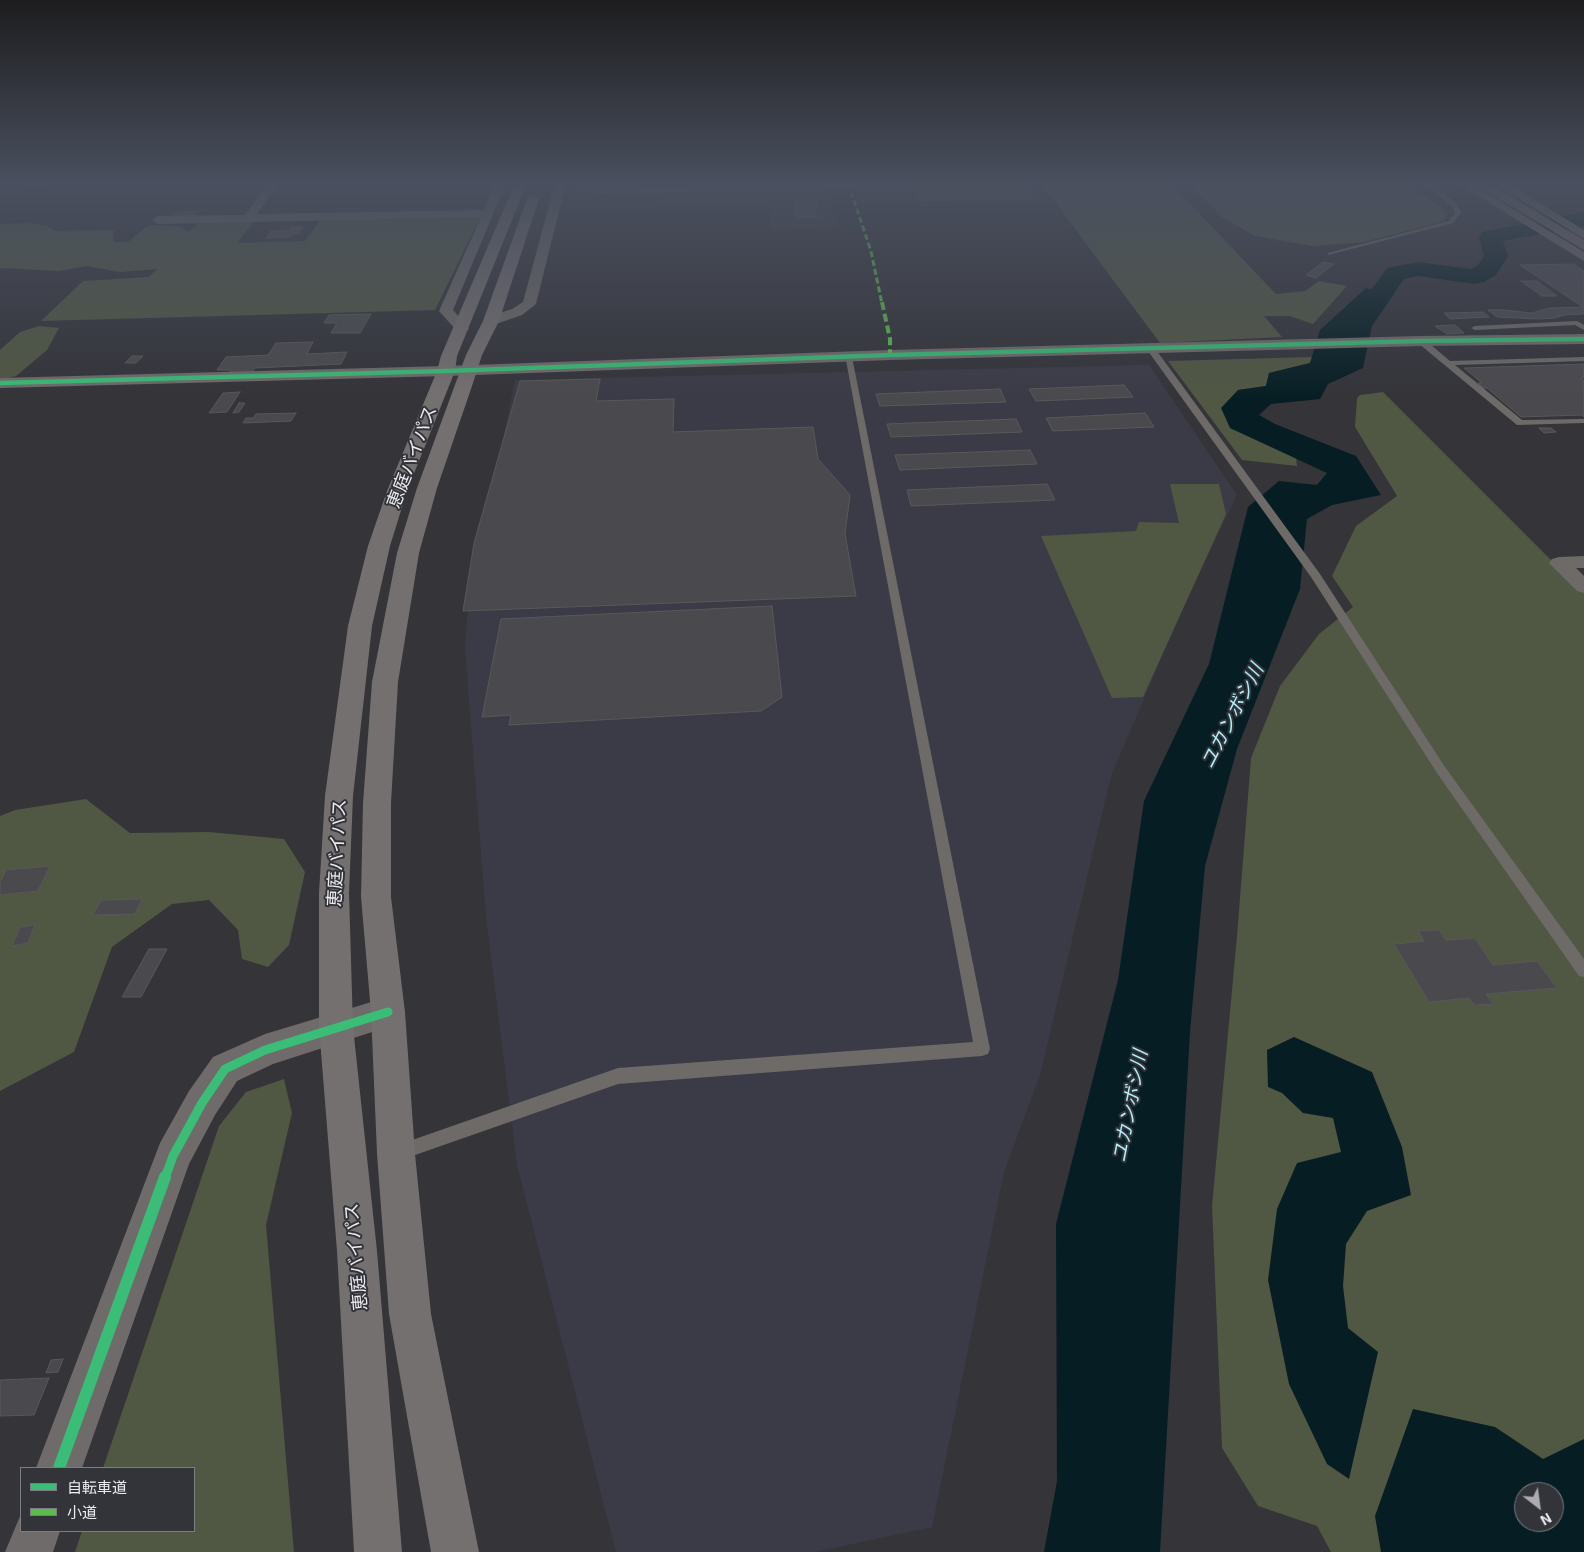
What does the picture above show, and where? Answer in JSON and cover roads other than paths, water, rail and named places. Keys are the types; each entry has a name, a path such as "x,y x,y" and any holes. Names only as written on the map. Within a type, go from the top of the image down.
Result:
{"highway":[{"name":"恵庭バイパス","path":"455,1552 410,1314 396,1154 388,1012 376,898 376,803 385,682 408,553 428,488 458,370 449,356 492,255"},
{"name":"恵庭バイパス","path":"378,1552 357,1251 336,1027 334,893 338,805 360,626 379,546 397,491 458,370 491,321 513,255"}],"street":[{"path":"462,328 446,311 470,255"},
{"path":"491,321 517,312 529,304 542,255"},
{"path":"0,383 1421,341 1584,339"},
{"path":"1584,562 1559,563 1584,587"},
{"path":"59,1467 173,1156 202,1103 225,1069 265,1050 388,1012"},
{"path":"29,1552 36,1532"}],"lane":[{"path":"1474,328 1577,323 1584,328"},
{"path":"1421,341 1450,363 1520,424 1584,421"},
{"path":"1151,349 1316,576 1441,770 1584,971"},
{"path":"396,1154 618,1076 982,1049 848,357"},
{"path":"1450,363 1584,359"}],"water":[{"path":"1366,288 1394,294 1372,326 1363,368 1328,384 1320,399 1271,404 1259,415 1275,424 1356,456 1381,495 1332,505 1307,519 1300,589 1237,749 1205,866 1190,1032 1160,1552 1044,1552 1057,1481 1056,1224 1118,980 1144,801 1209,664 1248,507 1279,481 1317,485 1327,473 1230,428 1221,408 1238,390 1266,386 1269,373 1310,363 1320,330"},
{"path":"1294,1037 1372,1072 1402,1147 1411,1195 1367,1211 1346,1244 1343,1286 1348,1328 1378,1352 1349,1479 1327,1464 1289,1384 1268,1280 1277,1209 1297,1163 1341,1152 1333,1118 1303,1113 1282,1093 1268,1087 1267,1050"},
{"path":"1413,1409 1495,1427 1543,1459 1584,1439 1584,1552 1381,1552 1375,1516"}],"waterway":[{"name":"ユカンボシ川","path":"1351,345 1362,313 1379,297 1396,273 1418,269 1475,277 1487,270 1496,255"}]}
